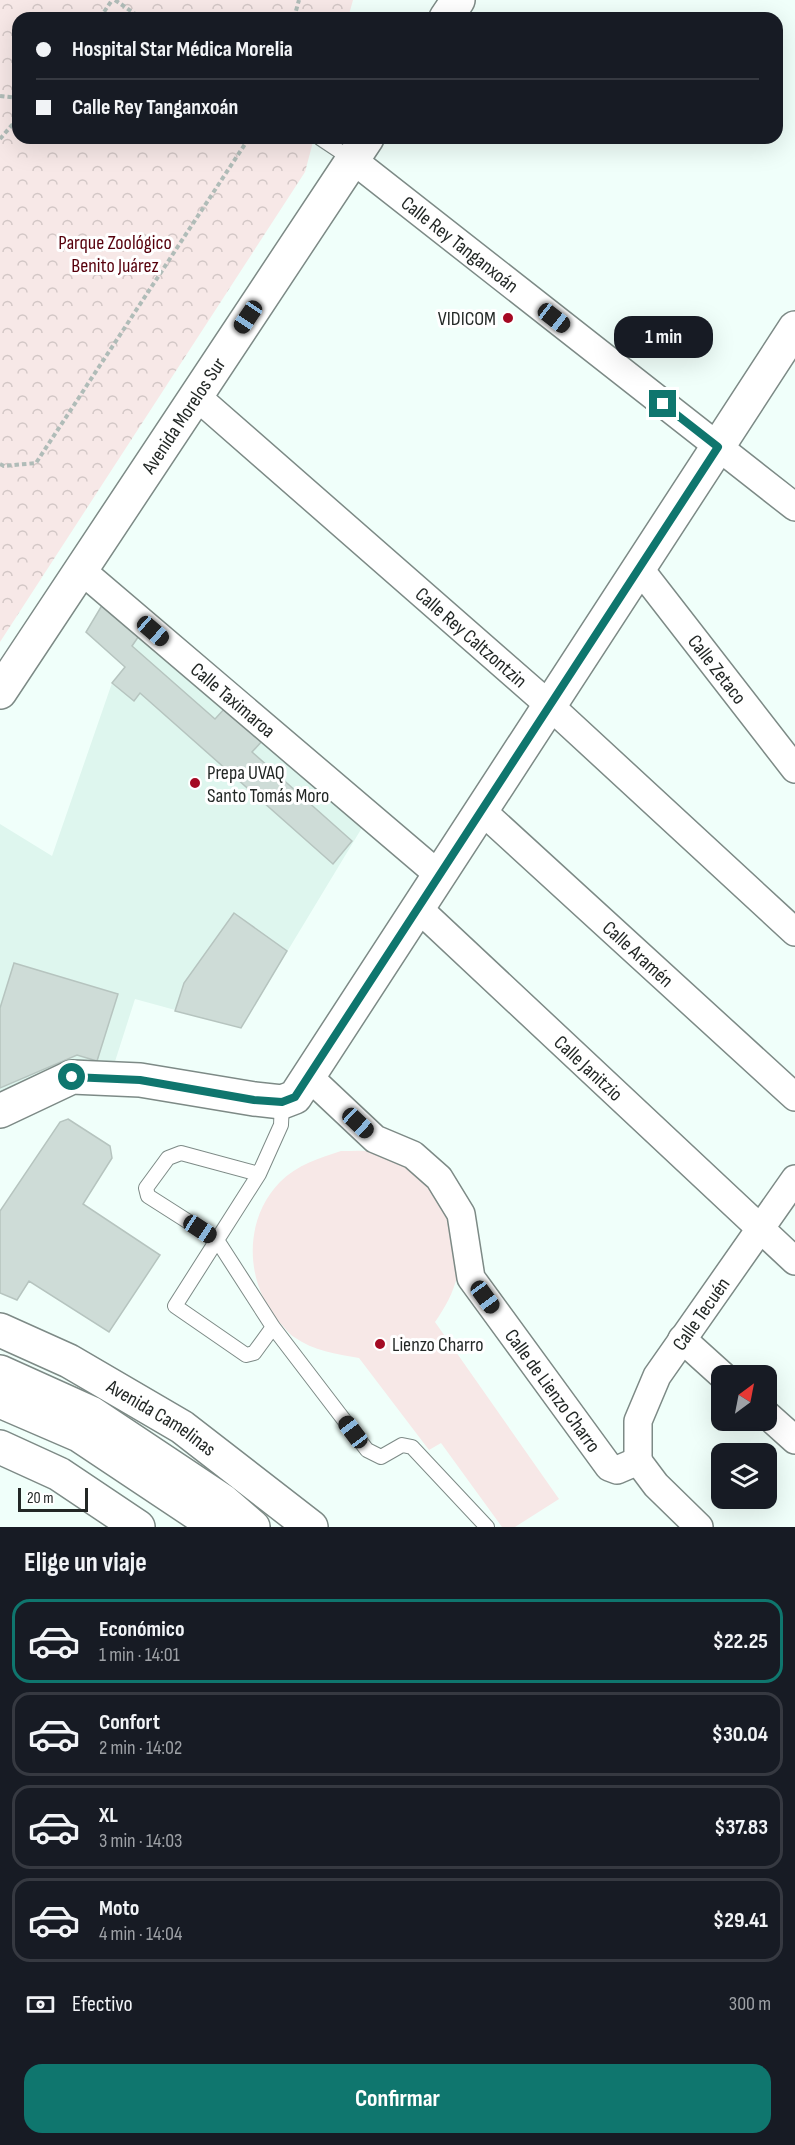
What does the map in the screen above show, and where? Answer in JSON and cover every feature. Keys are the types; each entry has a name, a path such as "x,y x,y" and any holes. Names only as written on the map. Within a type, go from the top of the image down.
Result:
{"main road":[{"name":"Avenida Morelos Sur","path":"0,692 360,149"},
{"path":"0,1111 72,1077 140,1080 254,1100 282,1102 295,1097 795,328"},
{"name":"Avenida Camelinas","path":"0,1330 69,1361 182,1427 311,1527"},
{"name":"Avenida Camelinas","path":"0,1372 91,1413 223,1501 253,1527"},
{"path":"0,1401 80,1435 217,1527"},
{"path":"0,1447 59,1474 138,1527"}],"street":[{"name":"Calle Rey Tanganxoán","path":"360,149 718,447 795,507"},
{"name":"Calle Rey Caltzontzin","path":"196,396 549,705 795,932"},
{"name":"Calle Zetaco","path":"639,568 795,769"},
{"name":"Calle Taximaroa","path":"81,570 439,875"},
{"name":"Calle Aramén","path":"481,810 795,1097"},
{"name":"Calle Janitzio","path":"417,908 795,1261"},
{"name":"Calle de Lienzo Charro","path":"308,1076 375,1139 413,1155 439,1178 461,1214 471,1278 609,1467 617,1470 638,1461"},
{"name":"Calle Tecuén","path":"638,1461 638,1421 657,1377 795,1179"},
{"path":"682,1339 711,1365"},
{"path":"777,1424 795,1440"},
{"path":"638,1461 689,1523"}],"lane":[{"path":"342,144 360,149"},
{"path":"273,1327 254,1353 246,1355 175,1306 259,1174 281,1125 282,1102"},
{"path":"259,1174 181,1153 168,1158 147,1188 148,1196 217,1240 273,1327 367,1450 381,1457 402,1445 412,1447 487,1527"}],"path":[{"path":"113,0 132,12"},
{"path":"0,139 12,125"},
{"path":"0,464 4,466 36,463 245,144"}],"shaded area":[{"name":"Prepa UVAQ Santo Tomás Moro","path":"104,602 363,826 241,1028 135,999 111,1074 0,1105 0,824 52,856 112,683 125,667 86,632"}],"green space":[{"name":"Parque Zoológico Benito Juárez","path":"0,0 353,0 350,12 12,12 12,144 312,144 305,172 0,642"},
{"name":"Lienzo Charro","path":"341,1151 374,1152 408,1166 435,1190 453,1221 459,1257 457,1276 454,1288 435,1322 559,1499 515,1527 502,1527 441,1443 429,1450 359,1358 317,1349 294,1337 269,1308 260,1291 253,1253 254,1234 259,1215 268,1198 280,1182 294,1171 317,1159"}],"building":[{"path":"104,602 141,633 132,646 215,719 226,707 263,740 252,752 352,841 333,864 140,693 134,701 112,683 125,667 86,632"},
{"path":"234,913 287,951 241,1028 175,1011 184,983"},
{"path":"14,963 118,994 97,1061 77,1055 0,1088 0,1008"},
{"path":"68,1119 110,1146 112,1158 83,1204 160,1255 109,1332 29,1281 17,1300 0,1293 0,1211 60,1122"}],"place":[{"name":"VIDICOM","path":"508,318"},
{"name":"Prepa UVAQ Santo Tomás Moro","path":"195,783"},
{"name":"Lienzo Charro","path":"380,1344"}],"route":[{"path":"72,1077 140,1080 254,1100 282,1102 295,1097 718,447 663,404"}]}
